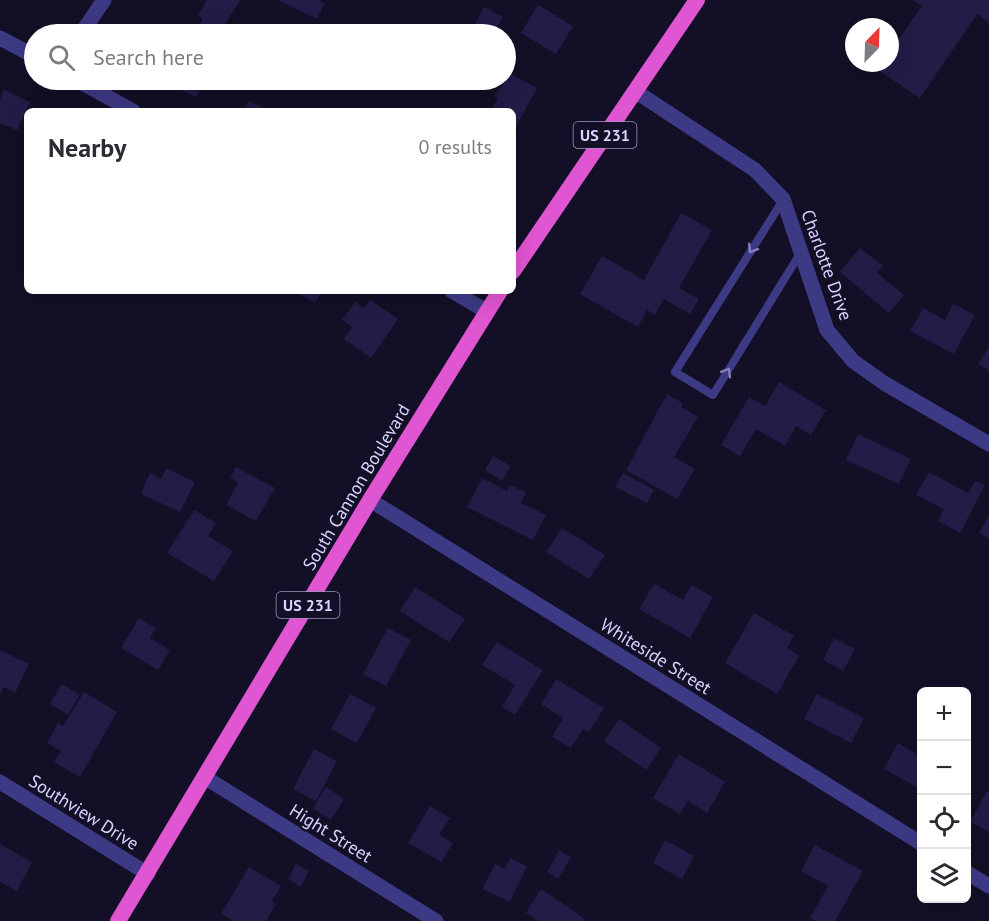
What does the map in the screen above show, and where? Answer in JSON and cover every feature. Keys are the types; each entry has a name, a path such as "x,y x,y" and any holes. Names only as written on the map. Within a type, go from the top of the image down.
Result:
{"highway":[{"name":"US 231","path":"516,267 697,0"},
{"name":"South Cannon Boulevard","path":"118,921 206,778 370,500 498,294"}],"street":[{"path":"88,24 104,0"},
{"path":"0,38 24,51"},
{"path":"95,90 128,108"},
{"name":"Charlotte Drive","path":"635,91 755,170 783,199 827,330 853,361 884,383 989,444"},
{"path":"457,294 486,311"},
{"name":"Whiteside Street","path":"370,500 917,842"},
{"name":"Hight Street","path":"206,778 436,921"},
{"name":"Southview Drive","path":"0,782 148,874"},
{"path":"971,875 989,886"}],"lane":[{"path":"783,199 675,372 713,395 801,252"}],"building":[{"path":"207,0 240,0 225,24 200,24 203,19 198,15"},
{"path":"278,0 318,0 325,3 317,19"},
{"path":"913,0 989,0 989,23 977,14 920,98 881,72 899,72 899,39 922,6"},
{"path":"538,5 573,26 556,54 521,33"},
{"path":"484,7 503,17 499,24 475,24"},
{"path":"516,77 537,88 517,125 516,108 493,108 498,98 494,96 498,90 516,90"},
{"path":"4,90 30,102 27,108 24,108 24,115 17,130 0,123 0,99"},
{"path":"181,90 199,90 196,97"},
{"path":"249,101 264,108 246,108"},
{"path":"681,213 712,230 679,288 699,299 690,314 664,299 655,315 647,310 638,327 580,294 602,256 644,280"},
{"path":"860,248 883,266 877,273 904,295 889,313 840,272"},
{"path":"299,294 320,294 315,303"},
{"path":"370,300 398,319 371,358 344,339 352,327 342,320 355,302 364,308"},
{"path":"953,304 975,315 954,354 910,331 923,308 945,320"},
{"path":"989,349 989,370 978,364"},
{"path":"779,382 826,410 811,435 796,426 785,446 756,429 740,456 721,445 749,397 765,406"},
{"path":"667,394 683,403 681,407 698,417 674,457 695,469 677,499 626,470"},
{"path":"858,434 911,459 899,484 846,460"},
{"path":"493,456 511,466 502,481 485,470"},
{"path":"236,467 275,488 256,521 226,505 238,483 230,478"},
{"path":"166,468 195,482 180,512 141,494 150,473 161,479"},
{"path":"929,472 968,493 975,481 985,485 960,533 938,521 944,509 916,495"},
{"path":"623,473 654,490 647,503 615,487"},
{"path":"482,478 507,491 510,485 526,492 521,503 546,515 533,540 467,507"},
{"path":"194,510 216,523 208,536 233,551 214,581 167,553"},
{"path":"989,516 989,539 979,533"},
{"path":"562,528 605,555 589,579 546,552"},
{"path":"654,584 683,600 691,585 713,597 690,638 639,609"},
{"path":"415,587 465,619 449,642 400,611"},
{"path":"754,613 794,636 787,648 799,656 777,694 725,663"},
{"path":"139,618 156,628 150,638 170,650 158,670 121,648"},
{"path":"388,628 411,640 386,686 363,674"},
{"path":"834,638 855,649 843,671 823,660"},
{"path":"497,642 543,670 515,715 502,707 515,685 482,665"},
{"path":"0,650 29,664 15,693 4,687 0,695"},
{"path":"556,679 604,708 589,732 583,729 571,748 552,737 563,718 541,704"},
{"path":"62,684 80,695 68,715 50,704"},
{"path":"84,692 117,712 80,777 54,762 61,751 47,743 58,723 63,726"},
{"path":"350,694 376,708 357,743 331,729"},
{"path":"817,694 864,718 851,743 804,719"},
{"path":"619,719 661,748 646,770 604,741"},
{"path":"898,743 917,754 917,787 884,769"},
{"path":"314,749 337,761 316,801 293,789"},
{"path":"679,754 725,782 707,813 688,801 680,814 653,798"},
{"path":"326,787 344,799 331,820 313,808"},
{"path":"987,791 989,792 989,832 971,823"},
{"path":"430,806 450,818 439,835 453,843 441,862 408,843"},
{"path":"665,840 694,856 682,879 653,863"},
{"path":"0,844 32,862 17,891 0,882"},
{"path":"815,845 863,871 835,921 815,921 810,918 828,886 801,871"},
{"path":"559,850 571,857 558,879 547,872"},
{"path":"510,858 527,866 510,902 482,889 495,864 505,869"},
{"path":"296,864 309,871 301,887 288,879"},
{"path":"249,867 281,886 272,901 276,904 266,921 234,921 221,914"},
{"path":"541,889 585,919 583,921 539,921 526,913"}]}
